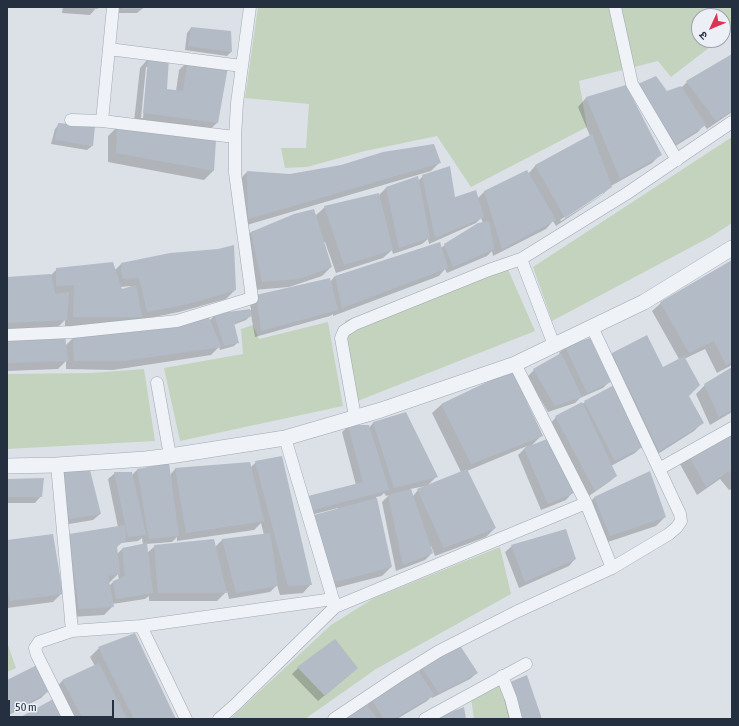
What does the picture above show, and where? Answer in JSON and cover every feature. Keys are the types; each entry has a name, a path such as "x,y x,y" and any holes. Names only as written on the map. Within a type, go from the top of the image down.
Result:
{"street":[{"path":"102,121 113,7"},
{"path":"7,335 72,332 171,322 252,298 236,173 235,137 237,102 250,7"},
{"path":"615,7 632,84 678,160"},
{"path":"109,49 242,66"},
{"path":"71,120 102,121 235,137"},
{"path":"355,417 341,338 344,330 355,324 522,258 626,194 732,122"},
{"path":"7,466 57,465 170,456 285,438 382,410 515,364 644,302 732,248"},
{"path":"522,258 554,345"},
{"path":"334,719 439,651 516,612 612,568 669,534 677,528 681,522 680,514 592,327"},
{"path":"515,364 586,503 612,568"},
{"path":"157,383 170,456"},
{"path":"659,469 732,428"},
{"path":"285,438 334,603"},
{"path":"57,465 72,631"},
{"path":"69,719 37,655 36,648 39,642 72,631 141,626 334,603 586,503"},
{"path":"219,719 235,705 334,603"},
{"path":"141,626 186,719"},
{"path":"425,719 526,664"},
{"path":"502,676 511,699 516,719"}],"green space":[{"path":"258,7 732,7 731,31 731,8 691,8 691,48 709,48 671,77 658,61 579,81 587,127 471,187 437,136 365,151 307,167 285,168 281,148 306,148 309,104 245,98"},
{"path":"732,137 732,223 712,236 552,321 533,267"},
{"path":"503,258 535,331 355,402 345,321"},
{"path":"328,322 343,406 180,441 164,368 243,354 241,329 253,325 259,339"},
{"path":"144,369 155,441 7,449 7,374 92,373"},
{"path":"500,547 511,594 376,669 305,719 230,719 331,625 374,598"},
{"path":"7,642 16,668 7,672"},
{"path":"501,682 511,719 474,719 471,698"}],"building":[{"path":"98,7 98,9 85,8"},
{"path":"122,7 143,7 143,9 122,9"},
{"path":"191,27 231,31 232,52 188,46"},
{"path":"732,54 732,111 716,121 686,81"},
{"path":"148,58 169,58 167,89 183,91 188,60 228,67 218,123 143,113"},
{"path":"656,76 667,91 681,86 706,125 676,144 638,84"},
{"path":"626,85 662,155 620,179 586,97"},
{"path":"58,123 95,126 93,146 55,140"},
{"path":"117,126 216,140 214,171 116,153"},
{"path":"592,134 612,187 565,218 535,165"},
{"path":"434,144 441,163 248,219 247,171 290,174 341,165 383,152"},
{"path":"450,166 455,197 476,190 484,217 435,238 422,175"},
{"path":"527,170 556,220 502,249 484,191"},
{"path":"418,176 430,238 399,248 386,187"},
{"path":"379,193 393,250 344,265 324,206"},
{"path":"314,209 332,267 299,279 262,282 251,232 294,214"},
{"path":"489,221 494,249 453,267 444,244 478,223"},
{"path":"440,242 448,268 342,308 335,276"},
{"path":"234,245 236,290 188,304 147,312 139,278 122,279 121,263 170,253 218,249"},
{"path":"732,260 732,362 726,365 714,341 689,353 660,302"},
{"path":"113,262 122,289 136,285 142,317 73,317 74,285 56,286 56,268"},
{"path":"51,274 55,294 69,292 67,320 7,323 7,277"},
{"path":"330,278 338,310 261,331 256,295"},
{"path":"250,309 252,316 234,323 239,343 224,346 214,314"},
{"path":"208,315 221,347 123,361 74,361 73,336"},
{"path":"65,334 68,361 7,363 7,339"},
{"path":"647,335 663,367 684,356 700,385 689,396 704,423 659,451 612,353"},
{"path":"590,338 611,382 587,393 565,346"},
{"path":"561,353 582,397 555,406 533,369"},
{"path":"732,367 732,410 719,417 704,384"},
{"path":"512,370 543,436 471,464 441,404"},
{"path":"614,385 643,447 615,461 584,401"},
{"path":"582,402 617,476 595,491 555,416"},
{"path":"406,412 438,477 394,488 373,422"},
{"path":"348,425 369,425 389,490 313,510 308,496 363,482"},
{"path":"732,430 732,475 729,471 706,487 688,454"},
{"path":"547,439 574,493 548,504 524,448"},
{"path":"282,456 312,585 288,586 255,461"},
{"path":"250,462 264,521 186,533 175,468"},
{"path":"169,463 179,536 149,539 137,469"},
{"path":"467,469 496,528 444,548 417,489"},
{"path":"90,470 101,514 69,519 59,472"},
{"path":"650,471 666,517 610,536 594,497"},
{"path":"114,472 132,472 146,535 128,537"},
{"path":"44,478 42,497 7,497 7,479"},
{"path":"411,489 433,553 403,565 388,495"},
{"path":"377,498 392,567 332,583 314,515"},
{"path":"125,525 126,540 117,546 120,574 108,576 114,607 79,609 69,534"},
{"path":"566,529 576,559 525,582 511,545"},
{"path":"270,533 278,586 236,593 222,539"},
{"path":"53,534 63,594 10,601 7,585 7,540"},
{"path":"214,539 227,593 158,593 154,545"},
{"path":"147,543 153,593 116,599 113,581 125,576 122,548"},
{"path":"135,633 176,719 134,719 98,647"},
{"path":"335,639 358,668 325,696 297,667"},
{"path":"459,644 478,673 439,693 422,668"},
{"path":"99,663 127,719 83,719 62,680"},
{"path":"37,665 48,692 7,714 7,680"},
{"path":"417,669 434,695 394,719 384,719 371,699"},
{"path":"527,675 542,719 517,719 508,683"},
{"path":"55,698 64,719 17,719"},
{"path":"365,703 378,719 342,719"},
{"path":"464,707 466,719 433,719"}]}
